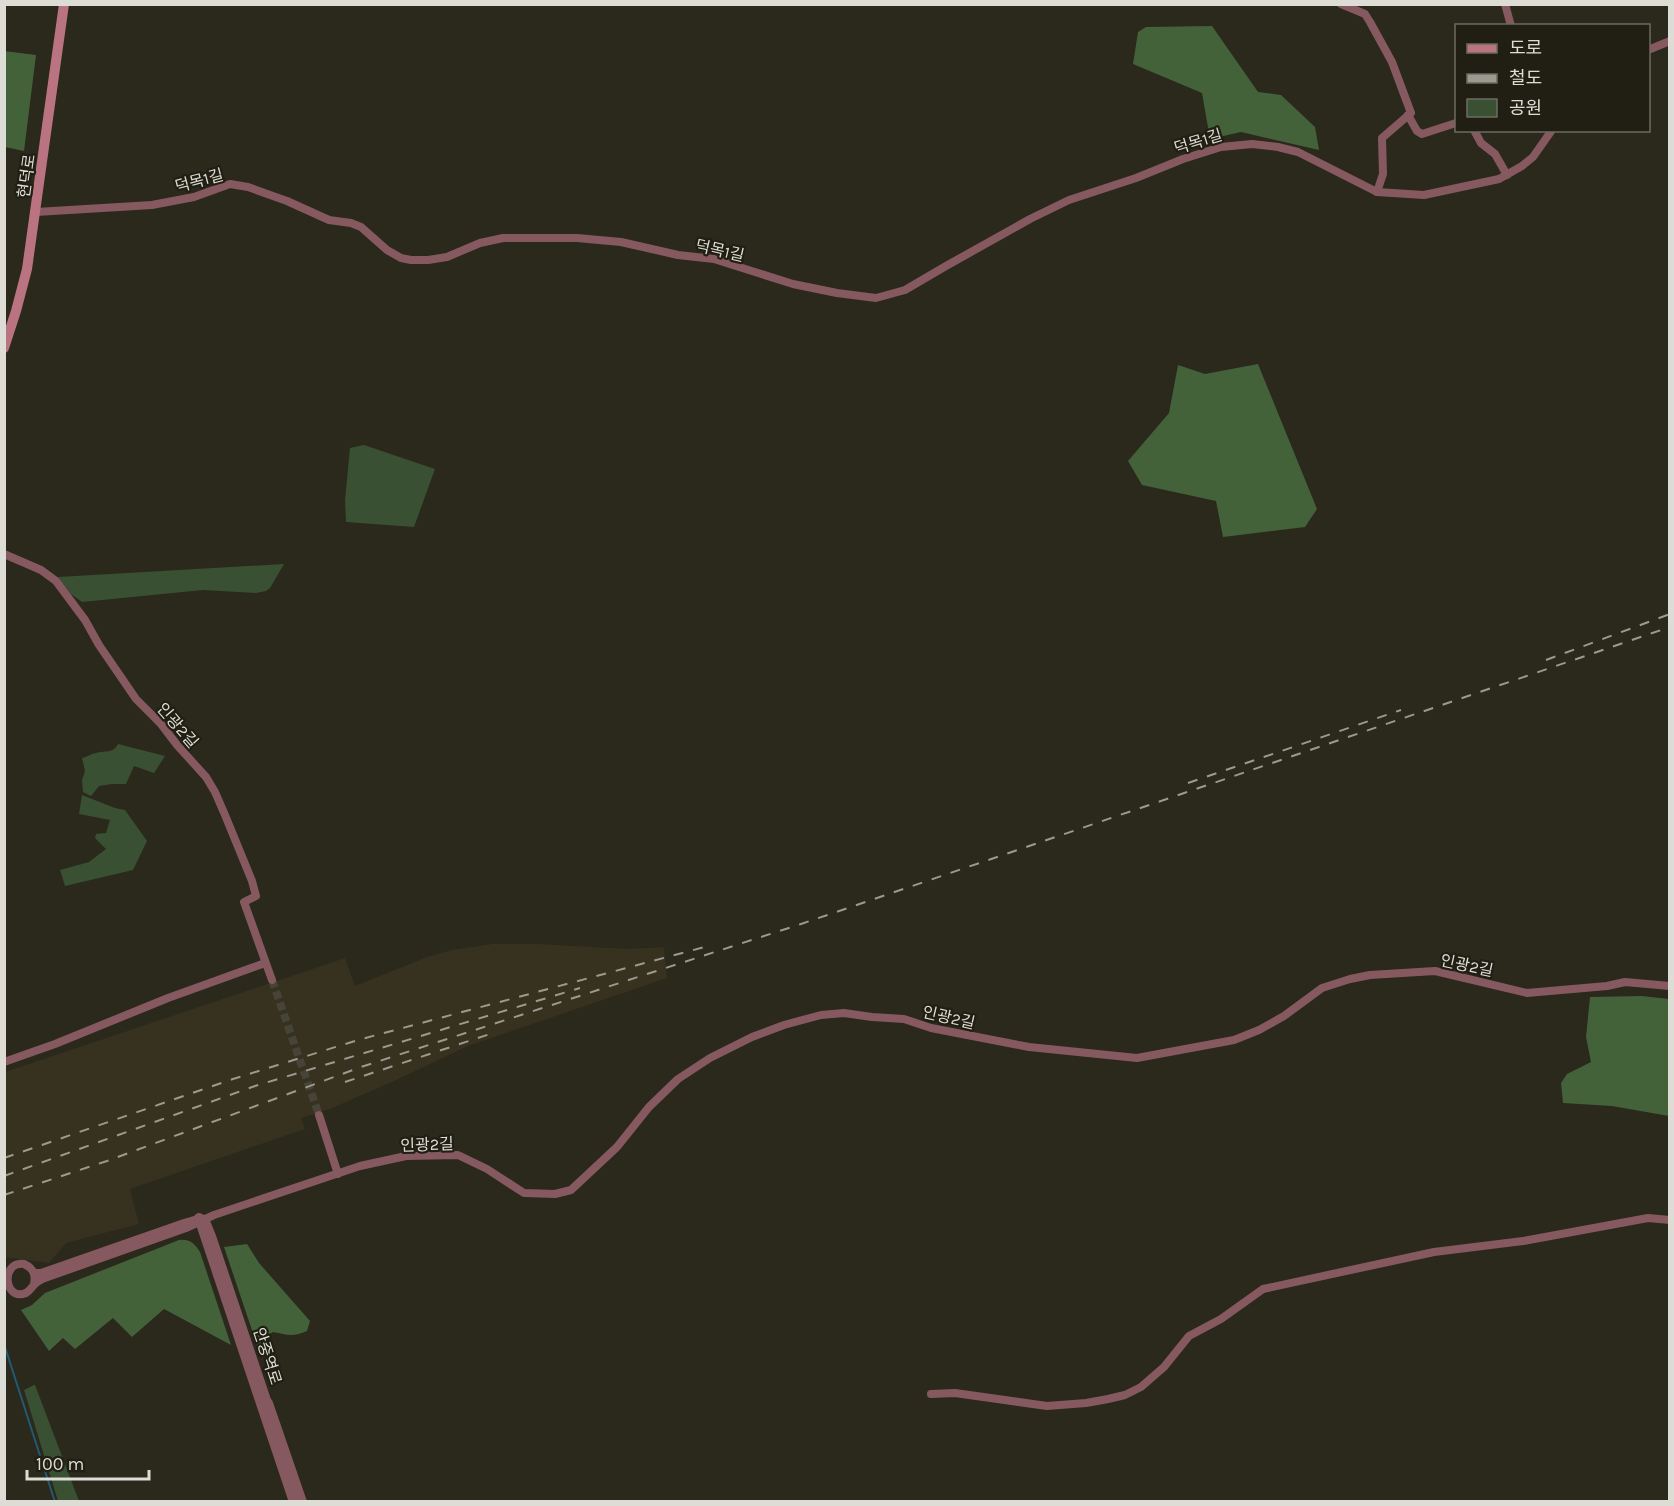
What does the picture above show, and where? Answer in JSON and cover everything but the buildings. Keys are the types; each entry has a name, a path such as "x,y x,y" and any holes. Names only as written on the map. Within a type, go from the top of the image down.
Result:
{"main road":[{"name":"현덕로","path":"4,348 27,269 64,4"}],"street":[{"path":"1341,4 1365,14 1392,62 1411,113 1382,138 1383,174 1377,192"},
{"path":"1505,4 1511,24"},
{"path":"1650,49 1670,41"},
{"path":"1408,116 1417,131 1422,134 1455,123"},
{"path":"1475,132 1482,143 1495,154 1507,175"},
{"name":"덕목1길","path":"36,212 152,205 194,197 230,184 248,187 329,220 361,227 387,250 401,258 411,260 447,257 480,243 503,238 577,238 621,242 678,255 714,259 793,284 837,293 876,297 905,291 1030,219 1069,201 1221,147 1252,144 1278,147 1298,152 1377,192 1424,195 1499,179 1533,157 1551,132"},
{"name":"인광2길","path":"4,554 41,570 56,581 85,620 136,699 161,724 206,777 215,792 252,880 256,896 244,902 272,980"},
{"path":"4,1062 265,963"},
{"name":"인광2길","path":"201,1220 360,1166 406,1156 458,1155 487,1169 524,1194 555,1194 571,1190 617,1147 649,1107 678,1079 710,1058 752,1037 784,1024 821,1015 844,1013 904,1019 940,1030 1029,1047 1137,1058 1169,1054 1234,1040 1276,1021 1322,988 1370,975 1435,971 1527,993 1607,986 1625,982 1670,986"},
{"path":"319,1115 338,1174"},
{"path":"931,1394 955,1393 1047,1406 1125,1395 1141,1387 1164,1367 1189,1336 1221,1319 1263,1289 1434,1252 1523,1241 1648,1218 1670,1220"},
{"path":"34,1274 201,1220"},
{"path":"34,1284 34,1274 29,1266 19,1263 9,1267 6,1272 5,1280 10,1290 19,1294 28,1292 34,1284 45,1278 113,1255 201,1220"},
{"path":"201,1220 294,1502"},
{"name":"안중역로","path":"201,1220 212,1236 302,1502"}],"shaded area":[{"path":"492,944 629,949 664,947 667,978 468,1046 330,1109 301,1118 305,1129 130,1189 139,1224 66,1243 49,1263 5,1257 5,1072 345,958 355,986 427,957 452,950"}],"green space":[{"path":"1212,26 1258,92 1281,95 1315,127 1319,150 1241,132 1210,139 1202,93 1133,64 1138,32 1146,27"},
{"path":"4,51 36,55 24,151 5,147"},
{"path":"1258,364 1317,509 1305,527 1223,537 1216,501 1142,485 1128,461 1169,413 1178,365 1205,374"},
{"path":"364,445 435,469 414,527 346,522 345,500 350,448"},
{"path":"284,564 270,588 256,593 203,590 82,602 71,594 58,577"},
{"path":"118,744 165,756 154,773 134,766 126,784 99,786 91,796 83,792 82,780 85,771 82,758 111,750"},
{"path":"82,795 125,810 147,841 133,870 65,886 60,870 89,862 106,849 95,838 96,834 106,833 110,820 79,814"},
{"path":"1642,996 1669,999 1669,1116 1612,1106 1563,1103 1561,1083 1567,1074 1591,1062 1586,1037 1590,997"},
{"path":"179,1240 191,1242 200,1252 231,1345 164,1309 132,1337 113,1318 75,1349 63,1338 49,1351 21,1310 32,1305 45,1293"},
{"path":"247,1244 259,1263 310,1321 307,1331 302,1333 290,1335 273,1332 264,1337 259,1351 224,1247"},
{"path":"35,1385 79,1501 58,1501 24,1390"}],"waterway":[{"path":"4,1344 55,1502"}],"tunnel":[{"path":"272,980 319,1115"}],"railway":[{"path":"1546,660 1670,614"},
{"path":"4,1195 107,1161 361,1067 801,924 1670,627"},
{"path":"1188,783 1401,710"},
{"path":"4,1158 233,1079 358,1040 712,945"},
{"path":"4,1176 255,1086 580,988"},
{"path":"345,1082 490,1034"}]}
